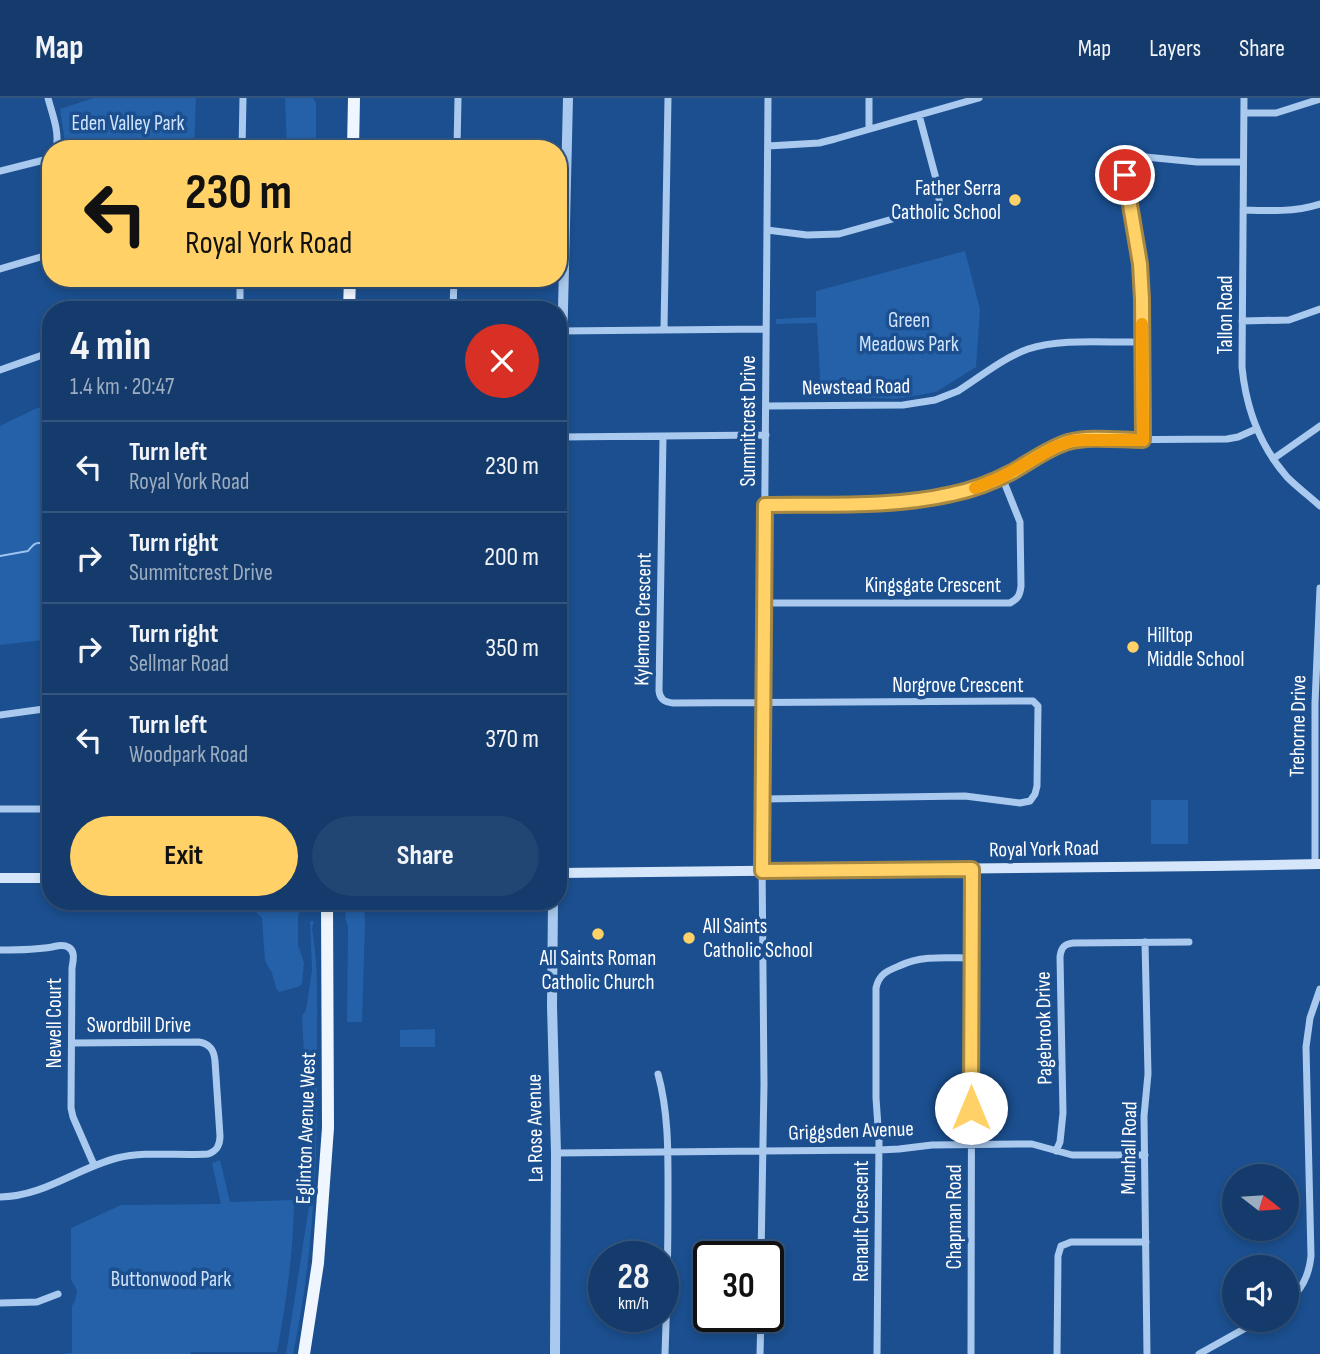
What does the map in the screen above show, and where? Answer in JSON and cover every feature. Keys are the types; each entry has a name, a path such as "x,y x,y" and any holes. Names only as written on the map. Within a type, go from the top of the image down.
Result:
{"main road":[{"path":"353,140 354,98"},
{"name":"Royal York Road","path":"567,873 1317,864"},
{"path":"0,878 42,878"},
{"name":"Eglinton Avenue West","path":"304,1354 318,1263 328,1128 327,910"}],"street":[{"path":"48,98 58,140"},
{"path":"242,140 243,98"},
{"path":"457,140 458,98"},
{"path":"567,140 568,98"},
{"path":"664,329 668,98"},
{"name":"Summitcrest Drive","path":"762,871 768,98"},
{"path":"869,98 869,128"},
{"path":"768,146 819,143 979,98"},
{"name":"Tallon Road","path":"1244,98 1244,382 1256,429 1273,459 1288,478 1320,506"},
{"path":"1244,113 1276,113 1320,99"},
{"path":"767,230 807,235 839,234 932,208 939,202 939,190 919,115"},
{"path":"1143,440 1140,264 1124,168 1126,160 1135,156 1197,162 1243,162"},
{"path":"0,171 42,160"},
{"path":"1243,210 1286,211 1320,204"},
{"path":"0,269 42,257"},
{"path":"1242,321 1289,320 1320,309"},
{"path":"567,331 766,329"},
{"name":"Newstead Road","path":"766,406 920,403 958,391 1028,349 1060,344 1142,342"},
{"path":"0,370 42,355"},
{"path":"1273,459 1320,426"},
{"path":"765,505 905,502 954,494 1002,477 1071,441 1227,439 1256,429"},
{"path":"567,437 766,435"},
{"name":"Kylemore Crescent","path":"663,436 660,696 663,701 673,703 764,702"},
{"name":"Kingsgate Crescent","path":"765,603 1015,601 1021,586 1020,522 1002,477"},
{"name":"Trehorne Drive","path":"1317,864 1320,588"},
{"name":"Norgrove Crescent","path":"763,799 965,796 1025,803 1030,801 1037,791 1038,710 1036,703 1029,701 764,702"},
{"path":"0,715 42,709"},
{"path":"0,809 42,808"},
{"name":"Chapman Road","path":"971,1354 972,869"},
{"path":"761,1241 764,1010 762,871"},
{"name":"La Rose Avenue","path":"553,910 555,1354"},
{"name":"Munhall Road","path":"1145,942 1148,1074 1144,1116 1147,1354"},
{"name":"Pagebrook Drive","path":"1056,1151 1063,1112 1060,952 1065,945 1073,943 1189,942"},
{"name":"Newell Court","path":"0,950 61,946 72,950 71,1108 94,1166"},
{"name":"Renault Crescent","path":"877,1354 878,981 881,974 912,960 972,958"},
{"path":"1299,1290 1306,1279 1311,1256 1306,1047 1310,1018 1320,989"},
{"name":"Swordbill Drive","path":"0,1197 29,1194 94,1166 128,1156 208,1154 220,1143 215,1055 210,1046 199,1042 72,1043"},
{"path":"658,1074 667,1113 668,1152 665,1354"},
{"name":"Griggsden Avenue","path":"556,1153 879,1150 932,1145 1032,1144 1072,1155 1145,1155"},
{"path":"1057,1354 1058,1256 1061,1246 1071,1242 1146,1242"},
{"path":"0,1303 37,1303 58,1294"},
{"path":"760,1354 761,1332"},
{"path":"1199,1354 1238,1332"}],"green space":[{"name":"Eden Valley Park","path":"94,98 196,98 194,140 65,140 60,109"},
{"path":"285,98 313,98 316,103 316,140 287,140"},
{"name":"Green Meadows Park","path":"965,251 980,309 976,367 936,392 896,399 821,395 817,323 776,324 776,319 816,317 816,291"},
{"path":"42,407 42,640 0,645 0,426"},
{"path":"1151,800 1188,800 1188,844 1151,844"},
{"path":"254,910 300,910 298,945 304,963 302,984 298,987 279,992 276,988 265,961 262,918"},
{"path":"364,910 362,1022 347,1022 348,927 345,911"},
{"path":"310,921 314,921 312,929 317,990 315,1166 306,1280 293,1354 286,1354 309,1206 304,1170 306,1098 302,1016 306,1010 312,970"},
{"path":"435,1029 435,1047 400,1047 400,1030"},
{"name":"Buttonwood Park","path":"220,1160 230,1202 294,1200 289,1276 277,1352 62,1354 72,1353 72,1306 77,1292 71,1280 71,1228 121,1205 221,1204 212,1163"}],"waterway":[{"path":"0,556 28,551 36,543 42,543"}],"slow traffic":[{"path":"975,488 1071,441 1143,440 1142,324"}],"place":[{"name":"Father Serra Catholic School","path":"1015,200"},
{"name":"Hilltop Middle School","path":"1133,647"},
{"name":"All Saints Roman Catholic Church","path":"598,934"},
{"name":"All Saints Catholic School","path":"689,938"}],"route":[{"path":"971,1108 972,869 762,871 765,505 863,504 928,499 994,481 1071,441 1143,440 1140,264 1125,175"}]}
